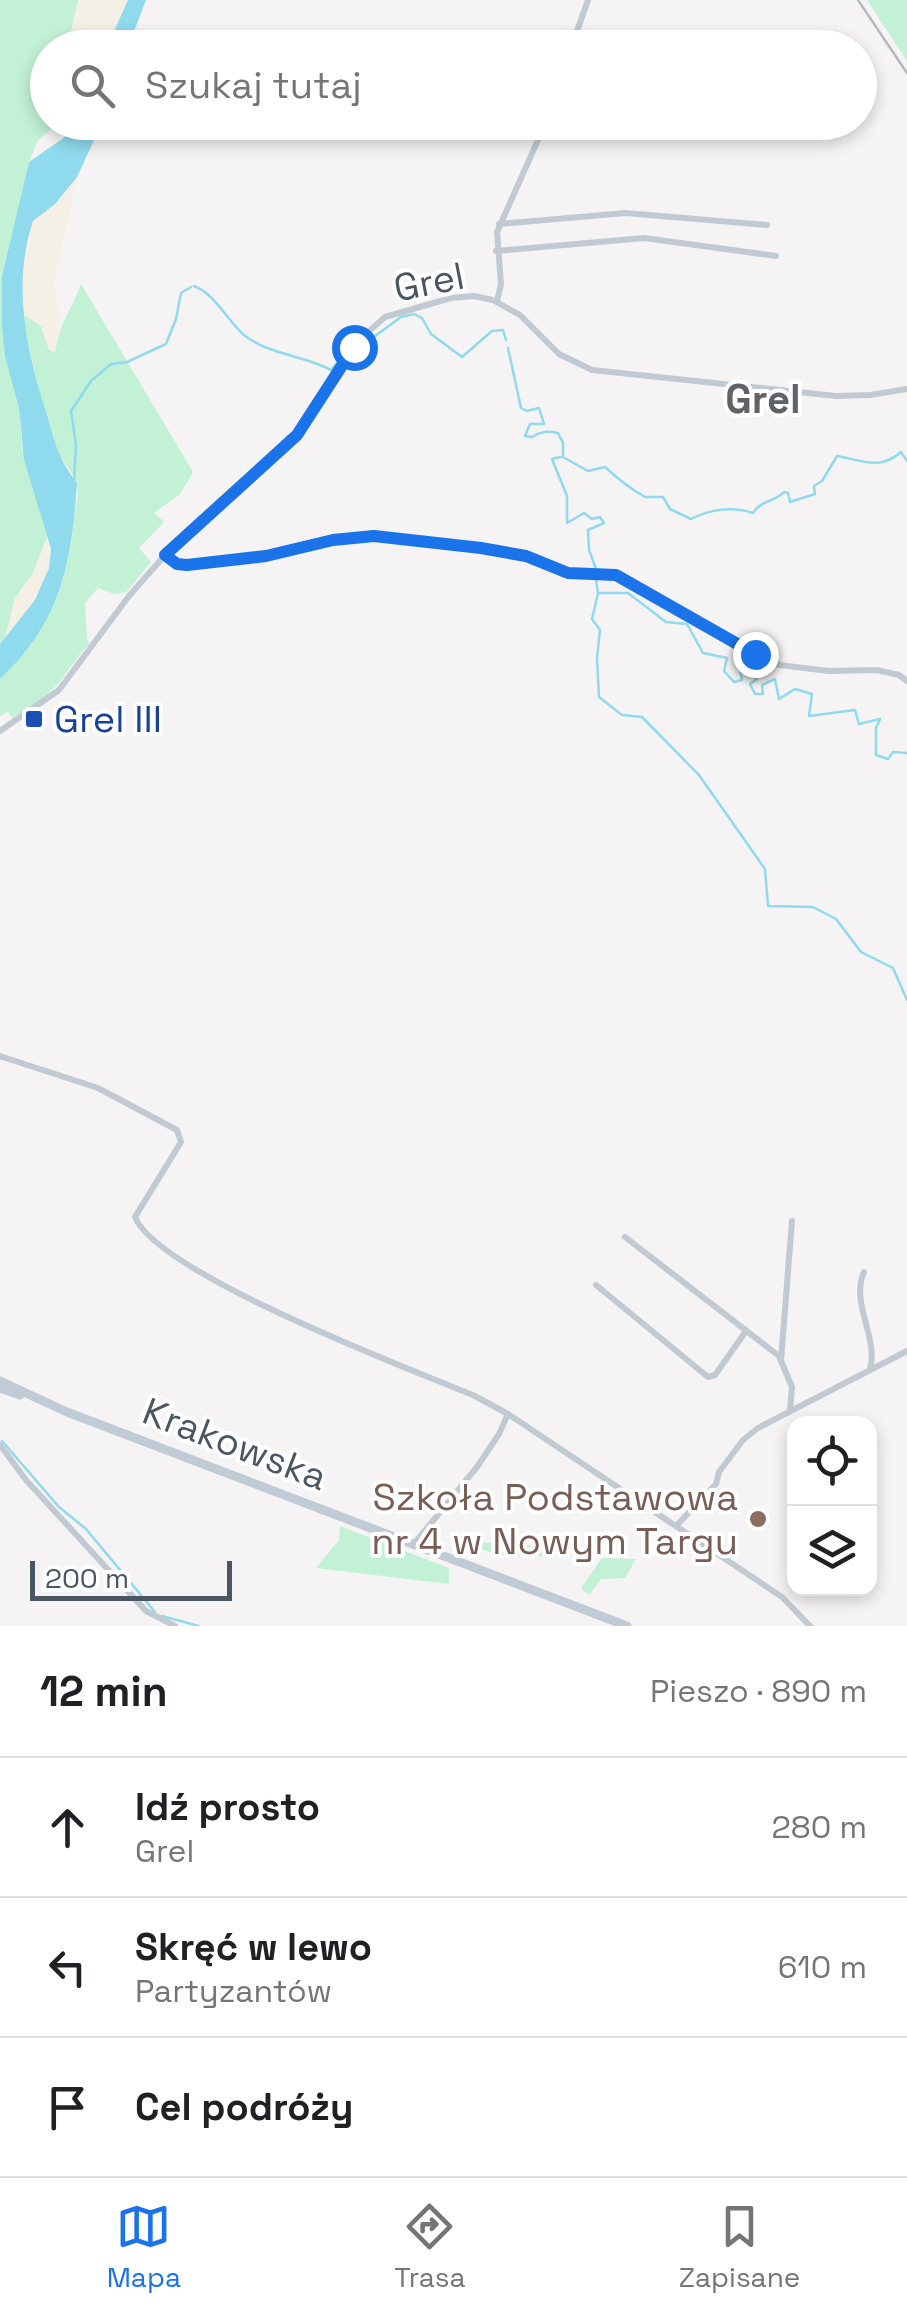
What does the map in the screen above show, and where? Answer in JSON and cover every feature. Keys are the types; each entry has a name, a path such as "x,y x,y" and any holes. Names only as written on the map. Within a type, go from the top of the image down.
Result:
{"main road":[{"name":"Krakowska","path":"0,1384 627,1626"}],"street":[{"path":"577,30 588,0"},
{"path":"497,301 501,284 496,251 499,224 538,140"},
{"path":"499,224 625,212 767,225"},
{"path":"496,251 644,238 776,256"},
{"name":"Grel","path":"0,731 59,690 165,555 297,435 358,342 378,321 395,312 450,298 474,296 497,301 520,314 559,354 592,370 836,396 907,389"},
{"path":"165,555 177,564 187,565 266,556 333,540 374,536 481,548 526,556 568,573 616,575 779,665 829,671 877,670 907,681"},
{"path":"0,1056 115,1095 174,1127 181,1142 136,1211 136,1220 151,1237 198,1270 262,1305 475,1396 508,1414 782,1597 810,1626"},
{"path":"781,1362 792,1221"},
{"path":"625,1237 779,1356 792,1387 790,1411"},
{"path":"864,1272 862,1304 873,1356 870,1370"},
{"path":"596,1285 708,1378 715,1375 746,1331"},
{"path":"676,1526 716,1484 718,1472 743,1440 758,1428 907,1350"},
{"path":"414,1544 477,1467 508,1414"},
{"path":"0,1445 26,1480 139,1603 154,1617 175,1626"}],"green space":[{"path":"0,0 78,0 72,30 30,30 30,140 38,140 29,162 2,276 5,357 19,408 22,448 47,537 33,574 15,598 5,639 0,644"},
{"path":"867,0 907,0 907,61"},
{"path":"81,284 193,472 180,494 154,513 164,522 139,548 151,562 126,592 114,594 98,588 85,603 90,643 59,683 12,718 8,712 0,716 0,679 31,644 60,587 67,566 77,496 74,477 52,442 23,324 25,314 41,326 49,350 55,352"},
{"path":"340,1526 449,1568 449,1584 316,1568 339,1540"},
{"path":"505,1537 561,1557 499,1555 456,1540 488,1543"},
{"path":"602,1558 636,1559 625,1578 601,1579 589,1595 581,1588"}],"sand":[{"path":"78,0 128,0 115,30 72,30"},
{"path":"77,177 54,283 61,327 55,352 49,350 41,326 25,315 23,324 22,284 33,220 55,204"},
{"path":"47,537 49,565 40,592 5,639 15,598 33,573"}],"water":[{"path":"128,0 146,0 135,30 115,30"},
{"path":"61,140 94,140 77,177 55,204 33,221 27,245 23,293 28,341 57,449 77,483 67,565 50,613 21,657 0,679 0,644 35,600 49,568 51,549 24,460 19,408 5,357 2,324 2,276 29,162"}],"waterway":[{"path":"194,286 214,301 244,335 264,347 331,370 349,349"},
{"path":"74,481 76,445 71,411 91,381 111,364 127,362 166,344 181,293 191,287"},
{"path":"359,348 401,317 414,314 422,318 431,334 462,357 492,331 503,330 506,340"},
{"path":"508,348 521,408 539,408 544,424 530,424 525,436 558,433 563,455"},
{"path":"563,457 588,471 605,467 639,494 663,497 670,509 691,519 722,510 753,513 784,492 790,502 815,494 814,486 822,481 837,456 878,463 901,452 907,461"},
{"path":"561,457 552,459 567,496 567,523 584,513 592,519 600,517 604,523 588,530 589,550 596,569"},
{"path":"596,580 598,593 592,619 600,630 599,697 622,715 642,717 699,775 765,869 768,906 813,907 836,919 861,952 893,968 907,1000"},
{"path":"599,593 628,593 666,622 687,624 703,653 727,658 724,671 734,682 742,680 740,670 748,670 757,679 750,684 755,694 763,694 762,685 775,679 779,699 795,689 812,694 809,716 855,710 859,724 880,719 876,755 888,759 893,752 907,753"},
{"path":"2,1441 59,1507 86,1529 155,1612"},
{"path":"162,1616 199,1626"}],"railway":[{"path":"858,0 907,73"}],"place":[{"name":"Grel III","path":"34,719"},
{"name":"Szkoła Podstawowa nr 4 w Nowym Targu","path":"758,1519"}],"district":[{"name":"Grel","path":"763,399"}],"route":[{"path":"354,347 297,435 165,555 177,564 187,565 266,556 333,540 374,536 481,548 526,556 568,573 616,575 755,654"}]}
